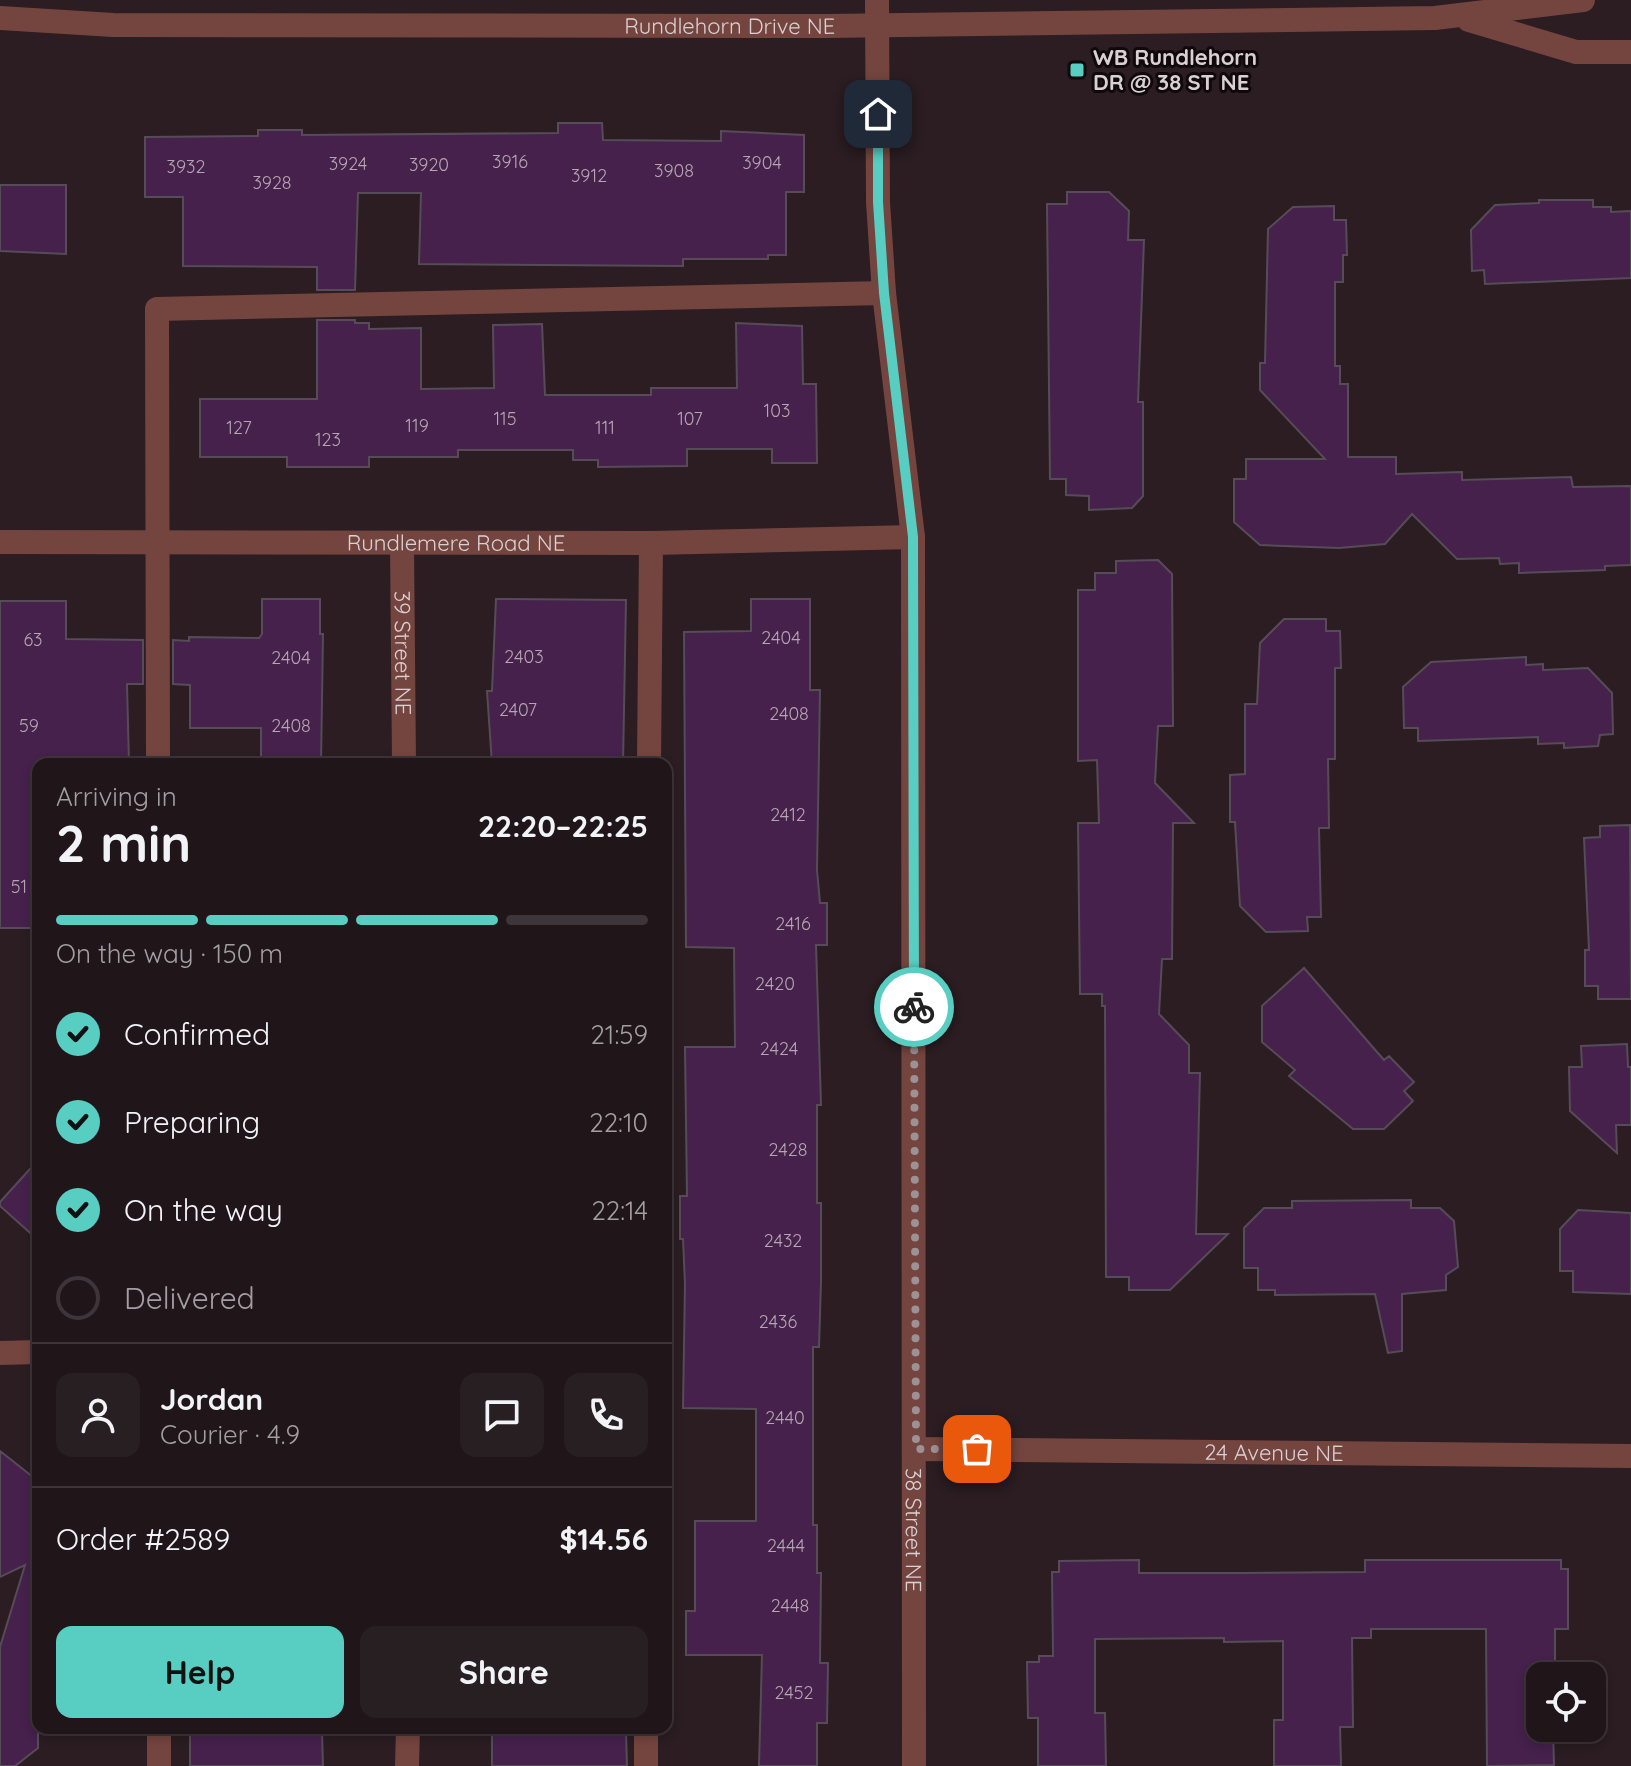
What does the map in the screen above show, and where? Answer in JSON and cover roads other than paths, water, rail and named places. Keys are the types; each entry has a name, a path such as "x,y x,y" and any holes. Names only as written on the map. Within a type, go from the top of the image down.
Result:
{"street":[{"name":"Rundlehorn Drive NE","path":"0,18 113,25 878,12 1459,17 1583,0"},
{"name":"38 Street NE","path":"878,12 878,202 884,293 913,537 914,1766"},
{"name":"Rundlehorn Drive NE","path":"1459,17 1576,52 1631,52"},
{"path":"158,758 155,542 157,309 884,293"},
{"name":"Rundlemere Road NE","path":"0,542 651,543 913,537"},
{"name":"39 Street NE","path":"402,543 404,758"},
{"path":"649,758 651,543"},
{"path":"0,1353 32,1352"},
{"name":"24 Avenue NE","path":"916,1449 1631,1456"},
{"path":"159,1734 159,1766"},
{"path":"407,1766 408,1734"},
{"path":"646,1734 646,1766"}],"place":[{"name":"WB Rundlehorn DR @ 38 ST NE","path":"1077,70"}]}
